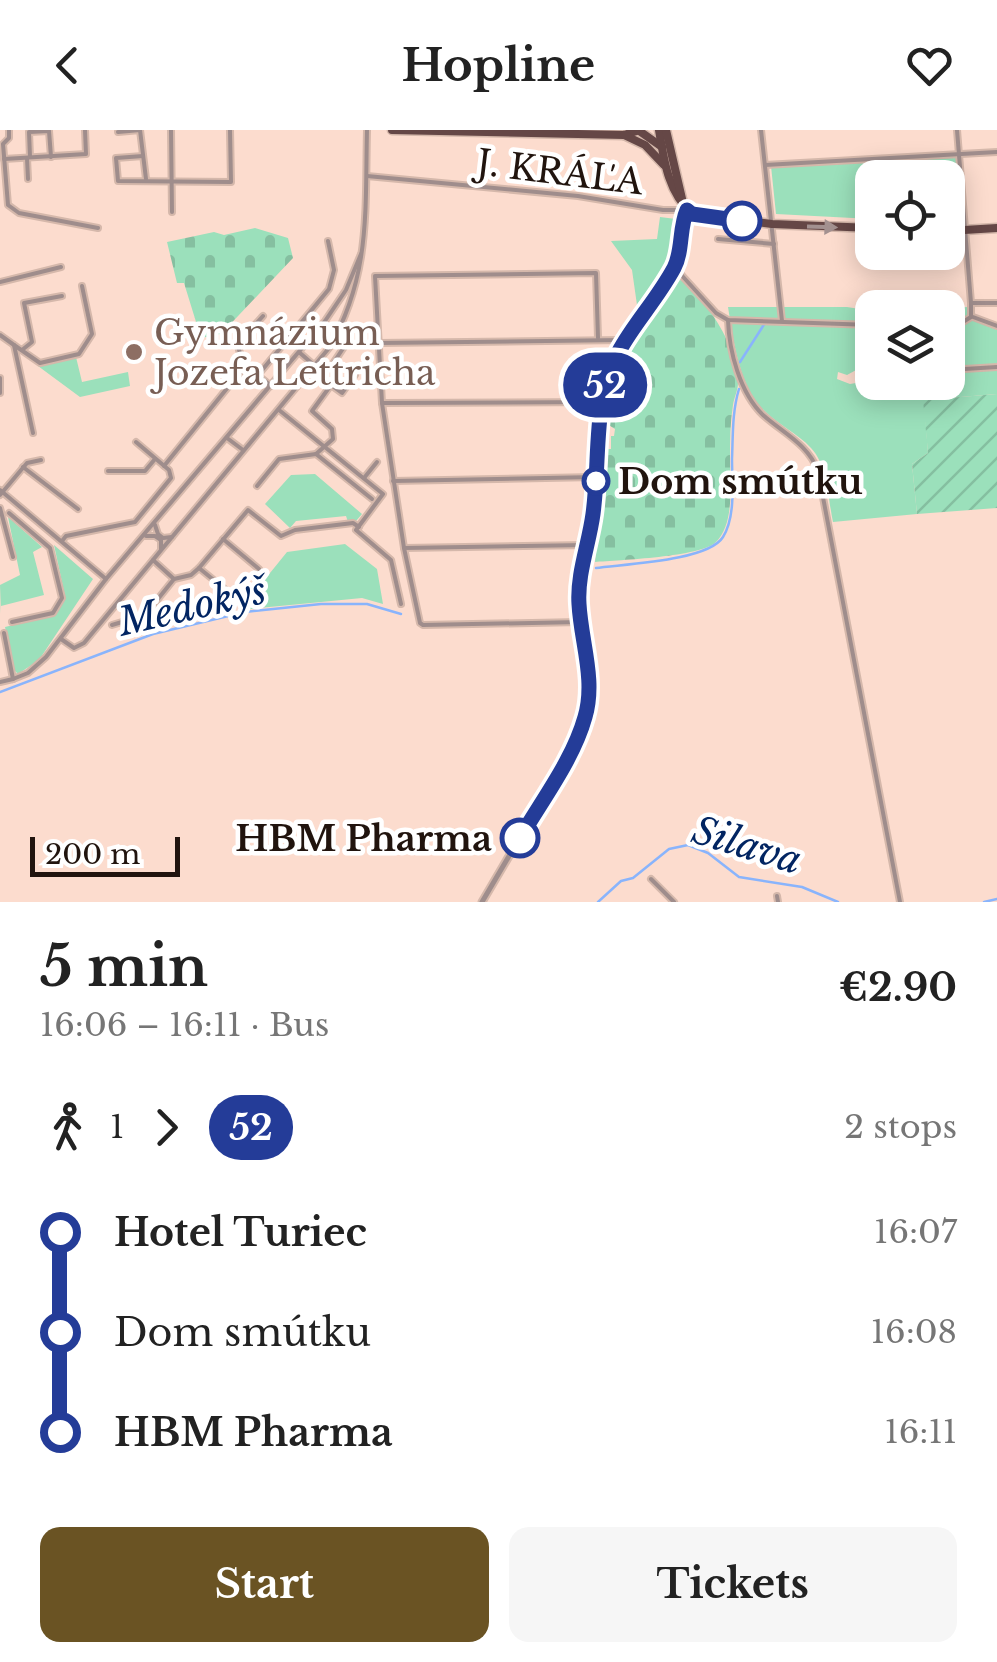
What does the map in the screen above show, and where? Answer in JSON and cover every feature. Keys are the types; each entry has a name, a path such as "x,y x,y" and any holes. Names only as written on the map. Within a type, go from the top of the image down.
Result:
{"main road":[{"path":"392,130 624,135 639,130 662,147"},
{"path":"663,130 669,164"},
{"path":"663,130 662,147 685,206 692,214 772,224 855,227"},
{"path":"624,135 669,164"},
{"path":"965,230 997,228"}],"street":[{"path":"8,130 9,138 2,143 8,205 18,213 98,228"},
{"path":"4,159 86,154 84,130"},
{"path":"118,132 140,130 146,179"},
{"path":"171,130 172,212"},
{"path":"143,156 116,158 118,180 231,182 230,130"},
{"path":"61,638 74,648 81,646 315,366 344,320 358,282 362,250 367,130"},
{"path":"761,130 782,321"},
{"path":"958,130 960,160"},
{"path":"28,179 29,132 49,131 50,156"},
{"path":"765,165 997,152"},
{"name":"J. KRÁĽA","path":"367,176 685,206"},
{"path":"482,902 572,749 585,717 589,678 578,607 602,402 623,340 674,267 685,206"},
{"path":"965,230 972,317"},
{"path":"718,239 774,244"},
{"path":"258,375 329,289 334,270 328,241"},
{"path":"0,682 34,668 156,525 340,301 362,250"},
{"path":"0,282 60,267"},
{"path":"674,267 716,313 728,320 855,323"},
{"path":"582,621 424,625 420,622 404,548 382,403 374,276 596,273 598,338"},
{"path":"0,334 40,363 78,354 92,334 82,286"},
{"path":"36,360 24,303 62,296"},
{"path":"972,303 997,303"},
{"path":"262,316 238,344 241,361 271,386"},
{"path":"965,321 972,317 997,326"},
{"path":"728,320 736,362 749,396 764,416 808,451 816,466 900,902"},
{"path":"378,343 623,340"},
{"path":"22,350 32,342"},
{"path":"14,345 33,433"},
{"path":"256,486 279,458 316,454 333,440 332,429 312,411 338,376 332,365 344,347"},
{"path":"299,352 315,366"},
{"path":"164,466 246,365"},
{"path":"965,369 997,367"},
{"path":"331,385 342,393 356,376"},
{"path":"0,378 0,393"},
{"path":"382,403 602,402"},
{"path":"279,410 383,494 358,529"},
{"path":"227,438 244,452"},
{"path":"62,540 135,522 171,478 164,466 136,442"},
{"path":"316,454 372,499"},
{"path":"108,471 145,471 155,459"},
{"path":"41,460 27,462 1,493 106,579"},
{"path":"364,478 377,462"},
{"path":"23,466 78,510"},
{"path":"393,481 596,477"},
{"path":"4,511 17,504"},
{"path":"112,626 145,615 174,579 191,576 248,510 281,536 295,530 353,523 391,560 401,604"},
{"path":"4,511 13,557"},
{"path":"4,511 50,548 62,598 53,613 12,622"},
{"path":"156,525 163,538 173,536"},
{"path":"146,536 156,536 162,550"},
{"path":"223,539 259,569"},
{"path":"404,548 588,545"},
{"path":"153,560 174,579"},
{"path":"199,568 236,598"},
{"path":"4,633 13,679"},
{"path":"652,879 674,902"}],"green space":[{"path":"956,156 956,160 882,160"},
{"path":"855,161 855,218 776,214 771,166"},
{"path":"660,217 676,219 669,262 637,305 632,270 611,241 657,239"},
{"path":"255,228 288,238 293,258 221,334 201,338 184,283 177,283 167,242"},
{"path":"672,275 707,306 726,338 737,369 726,524 716,542 694,551 595,562 606,449 611,449 615,429 607,424 609,383 631,334"},
{"path":"728,307 855,308 855,371 847,375 838,372 837,379 855,383 855,400 924,400 928,453 912,464 917,514 833,522 817,455 753,397 736,354"},
{"path":"965,307 980,323 997,330 997,394 965,397"},
{"path":"76,357 82,382 128,372 130,386 80,397 38,366"},
{"path":"997,394 997,508 917,514 912,464 928,453 923,400 965,400 965,397"},
{"path":"315,474 362,514 356,521 348,522 346,516 296,521 290,528 265,504 291,475"},
{"path":"8,517 42,547 33,552 44,595 1,606 1,614 0,585 20,575"},
{"path":"345,544 377,569 383,604 362,598 240,610 287,552"},
{"path":"54,545 93,579 39,660 18,674 5,627 54,615 65,596"}],"waterway":[{"name":"Medokýš","path":"740,362 765,323"},
{"name":"Medokýš","path":"596,568 684,556 714,545 723,537 732,509 733,424 739,389"},
{"name":"Medokýš","path":"0,692 153,634 245,612 321,604 367,604 401,614"},
{"name":"Silava","path":"598,902 621,881 633,878 669,849 688,845 708,853 739,877 802,887 838,902"},
{"name":"Silava","path":"984,902 997,899"}],"bus line":[{"name":"52","path":"520,838 572,749 588,704 589,678 578,607 594,511 602,402 610,371 623,340 674,267 687,210 742,221"}],"place":[{"name":"Gymnázium Jozefa Lettricha","path":"134,352"},
{"name":"Dom smútku","path":"596,481"},
{"name":"HBM Pharma","path":"520,838"}]}
